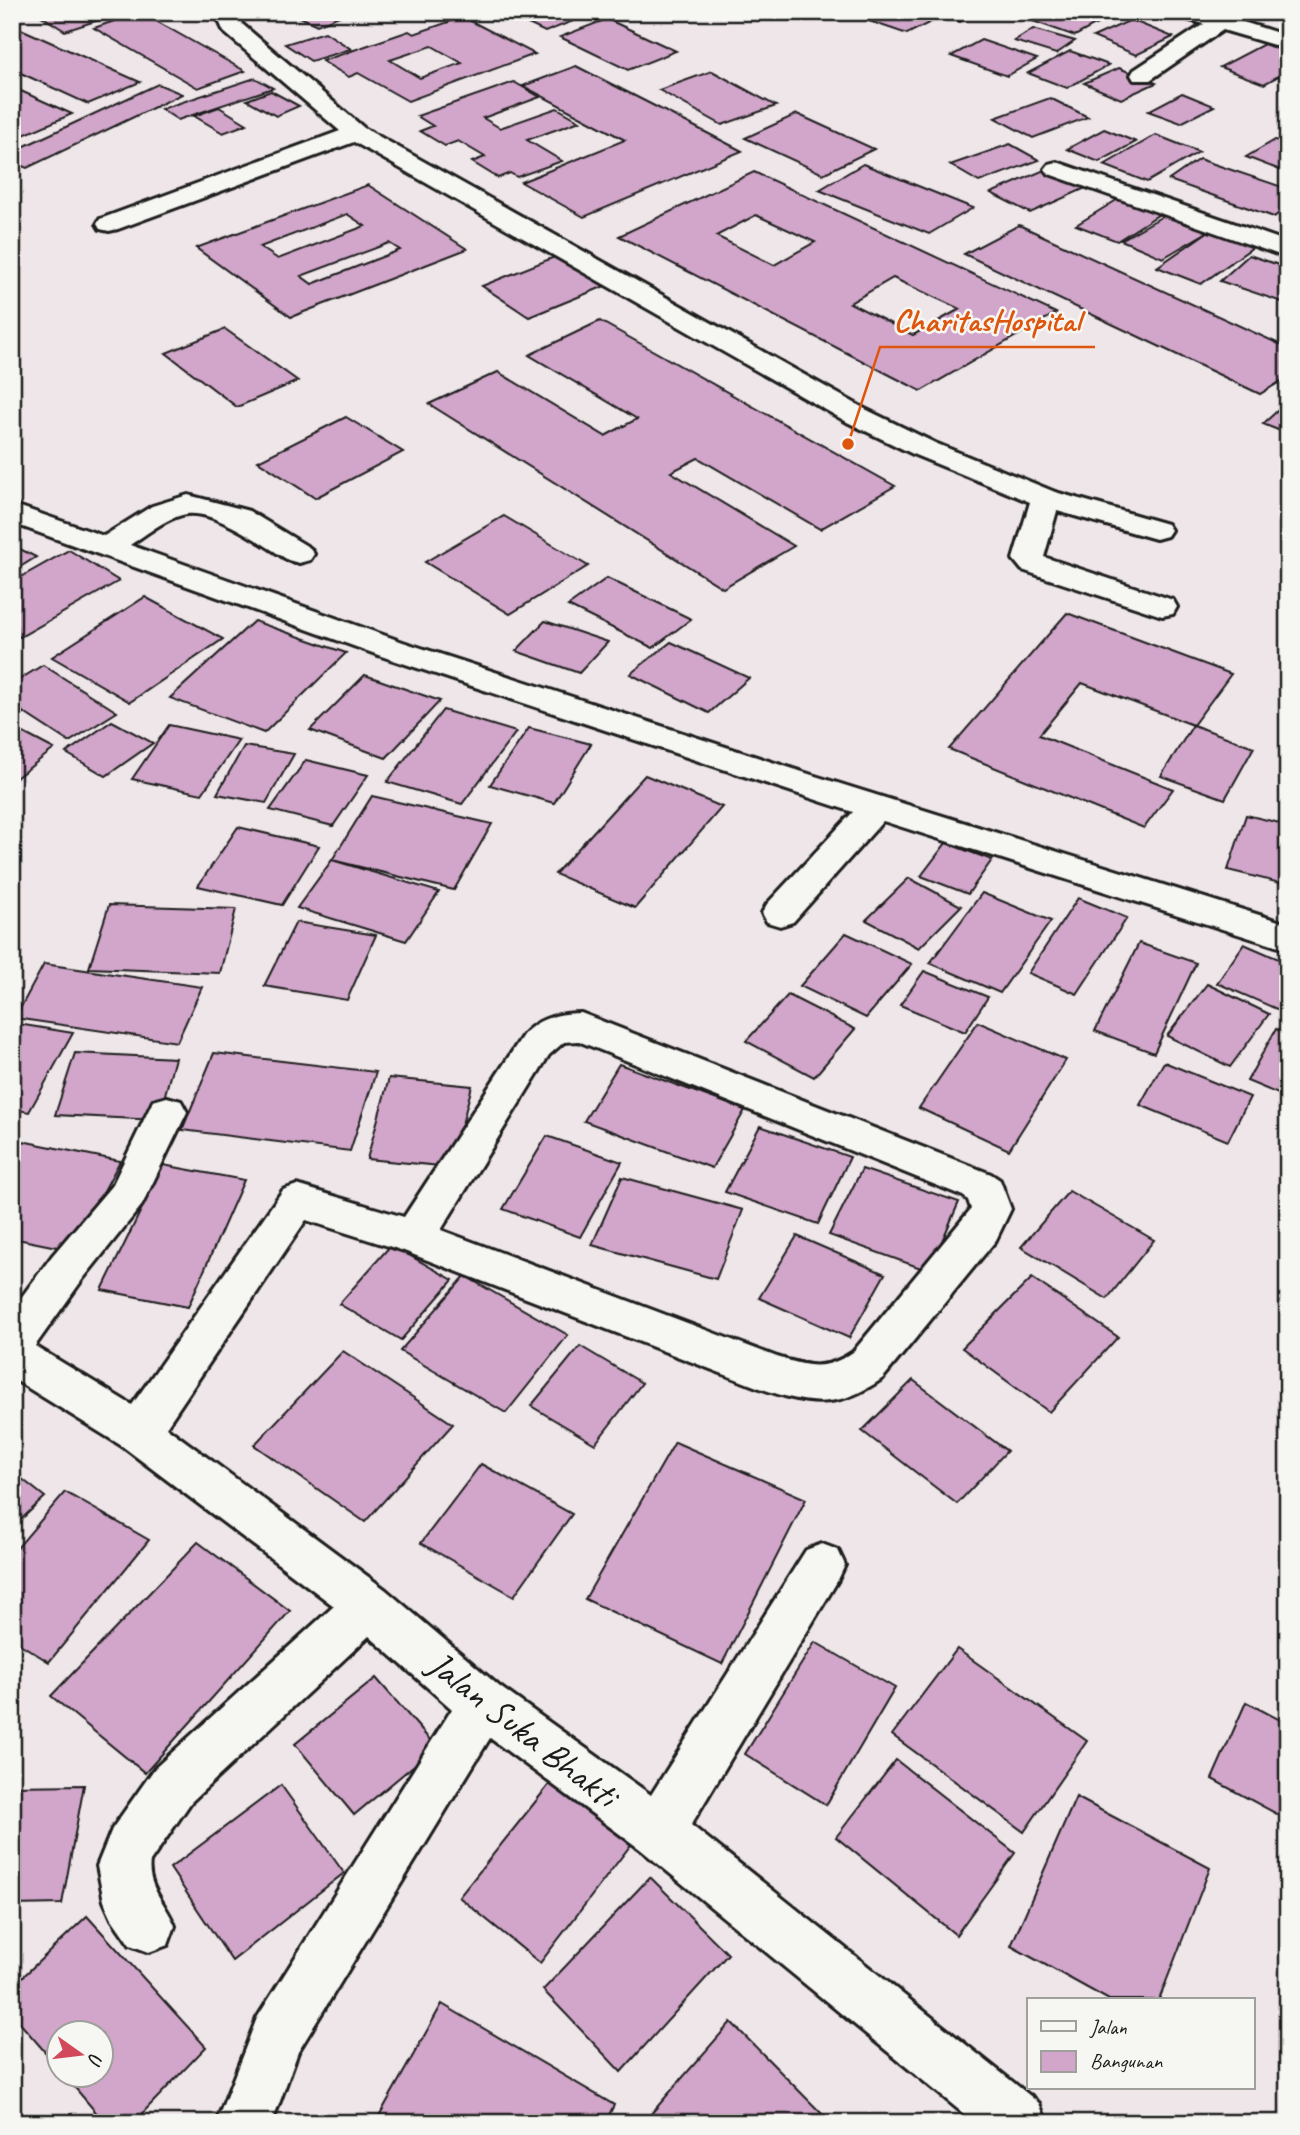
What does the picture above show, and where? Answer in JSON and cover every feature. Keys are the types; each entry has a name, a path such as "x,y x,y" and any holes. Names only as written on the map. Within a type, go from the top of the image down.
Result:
{"street":[{"path":"226,12 232,27 356,133 857,416 925,449 1045,498 1156,530"},
{"path":"1188,12 1288,43"},
{"path":"1142,75 1219,23"},
{"path":"109,224 356,133"},
{"path":"1057,169 1288,251"},
{"path":"1045,498 1028,559 1032,564 1162,607"},
{"path":"105,548 162,512 188,504 239,517 299,554"},
{"path":"12,513 391,649 1288,937"},
{"path":"780,914 877,807"},
{"path":"138,1432 297,1201 414,1237 772,1374 803,1383 829,1385 850,1380 869,1365 981,1228 991,1209 986,1191 977,1185 581,1027 565,1027 551,1030 536,1045 414,1237"},
{"path":"12,1344 67,1268 128,1194 167,1112"},
{"name":"Jalan Suka Bhakti","path":"12,1355 138,1432 369,1605 483,1704 658,1831 1019,2123"},
{"path":"658,1831 822,1565"},
{"path":"149,1926 131,1901 123,1866 130,1847 173,1785 369,1605"},
{"path":"244,2123 276,2037 483,1704"}],"building":[{"path":"35,12 123,12 65,31"},
{"path":"140,12 245,71 198,88 94,28"},
{"path":"289,12 349,12 317,25"},
{"path":"545,12 568,12 581,18 545,32 522,21"},
{"path":"885,12 909,12 933,21 907,34 869,21"},
{"path":"933,12 978,12 960,22"},
{"path":"1022,12 1119,12 1075,36 1016,15"},
{"path":"463,17 535,54 408,101 358,73 349,77 322,61 409,31 414,34","holes":["432,46 462,63 420,78 390,60"]},
{"path":"607,19 676,51 628,70 560,37"},
{"path":"1131,20 1173,37 1136,55 1093,37"},
{"path":"12,25 140,82 88,104 12,69"},
{"path":"1033,29 1075,41 1056,54 1014,41"},
{"path":"325,32 351,49 311,61 285,44"},
{"path":"981,40 1037,59 1007,76 951,56"},
{"path":"1264,44 1288,53 1288,71 1264,84 1220,67"},
{"path":"1070,51 1109,65 1067,88 1028,73"},
{"path":"576,66 742,151 584,217 521,182 625,140 523,86"},
{"path":"1119,68 1156,83 1121,99 1084,83"},
{"path":"712,71 776,106 722,125 659,90"},
{"path":"255,78 273,88 178,120 161,109"},
{"path":"514,82 540,97 483,118 500,128 557,108 580,121 527,140 562,161 517,177 510,173 498,178 472,162 485,157 458,141 445,146 420,131 433,126 417,116"},
{"path":"158,84 182,94 27,168 12,162 12,152"},
{"path":"12,87 72,114 19,137 12,134"},
{"path":"271,91 299,106 276,116 247,100"},
{"path":"1182,93 1214,106 1181,123 1148,111"},
{"path":"1050,98 1088,117 1033,138 995,118"},
{"path":"219,107 247,124 223,133 194,116"},
{"path":"797,114 874,149 823,174 745,138"},
{"path":"1104,129 1136,142 1099,162 1067,149"},
{"path":"1156,135 1199,152 1147,182 1104,165"},
{"path":"1275,140 1288,144 1288,173 1246,157"},
{"path":"1010,144 1039,160 979,182 950,165"},
{"path":"1199,159 1288,189 1288,206 1274,217 1169,180"},
{"path":"863,164 973,208 929,234 819,190"},
{"path":"1049,168 1088,187 1030,213 991,193"},
{"path":"754,172 1056,313 921,391 619,236","holes":["756,215 815,242 774,265 716,236","893,278 960,309 913,335 850,303"]},
{"path":"368,185 467,249 291,317 196,248","holes":["347,214 365,226 278,259 260,247","389,243 400,250 312,284 301,276"]},
{"path":"1120,198 1161,213 1117,241 1076,225"},
{"path":"1168,213 1209,231 1163,258 1121,240"},
{"path":"1019,225 1288,348 1288,377 1260,394 964,254"},
{"path":"1209,231 1253,247 1201,284 1157,267"},
{"path":"1249,255 1288,268 1288,304 1220,281"},
{"path":"557,256 605,286 529,317 482,286"},
{"path":"600,321 895,486 820,529 698,458 671,472 794,546 723,588 429,404 498,372 605,436 637,419 529,355"},
{"path":"225,329 298,381 237,407 166,353"},
{"path":"1288,401 1288,434 1263,424"},
{"path":"346,417 403,452 315,498 258,461"},
{"path":"504,516 588,566 510,614 425,562"},
{"path":"12,545 36,557 12,572"},
{"path":"69,550 119,581 20,637 12,632 12,582"},
{"path":"607,578 691,619 653,648 568,606"},
{"path":"145,597 223,639 130,702 52,657"},
{"path":"1067,613 1231,674 1193,725 1082,683 1039,735 1173,789 1144,828 949,749"},
{"path":"254,621 346,653 264,733 170,698"},
{"path":"545,621 608,642 579,673 516,651"},
{"path":"671,642 749,678 709,713 630,674"},
{"path":"43,665 117,712 69,742 12,705 12,684"},
{"path":"365,675 440,701 386,758 310,730"},
{"path":"443,710 516,732 462,804 387,782"},
{"path":"112,721 153,743 106,776 66,753"},
{"path":"169,725 239,740 202,794 132,779"},
{"path":"1193,725 1254,747 1225,799 1161,776"},
{"path":"12,727 54,749 12,781"},
{"path":"529,728 591,744 554,803 490,785"},
{"path":"244,746 294,754 266,803 217,794"},
{"path":"306,760 368,775 333,826 270,810"},
{"path":"645,775 722,807 635,908 555,874"},
{"path":"372,796 492,824 454,890 332,860"},
{"path":"1246,815 1288,825 1288,885 1228,870"},
{"path":"238,827 319,846 282,905 198,886"},
{"path":"946,843 992,860 968,894 921,876"},
{"path":"332,860 439,892 406,941 297,908"},
{"path":"909,878 961,906 919,948 866,920"},
{"path":"982,893 1051,921 1000,993 930,963"},
{"path":"1078,898 1127,918 1077,994 1028,973"},
{"path":"109,905 236,909 220,973 89,968"},
{"path":"296,922 376,935 347,1000 264,986"},
{"path":"846,933 912,964 866,1018 800,986"},
{"path":"1139,943 1196,963 1154,1053 1095,1031"},
{"path":"1244,944 1288,963 1288,1014 1217,983"},
{"path":"44,964 202,987 177,1042 15,1018"},
{"path":"924,971 988,997 965,1032 900,1005"},
{"path":"1207,984 1269,1014 1230,1067 1167,1036"},
{"path":"788,995 855,1029 814,1077 746,1041"},
{"path":"978,1022 1066,1060 1009,1150 919,1108"},
{"path":"12,1023 73,1033 29,1112 12,1109"},
{"path":"1276,1029 1288,1034 1288,1098 1247,1081"},
{"path":"75,1053 175,1058 158,1120 55,1115"},
{"path":"214,1053 376,1072 350,1151 182,1130"},
{"path":"1164,1062 1250,1097 1228,1141 1140,1105"},
{"path":"619,1064 745,1110 712,1168 584,1121"},
{"path":"389,1078 472,1086 451,1167 367,1159"},
{"path":"760,1126 850,1157 818,1224 725,1192"},
{"path":"547,1136 622,1162 580,1237 503,1209"},
{"path":"12,1139 120,1161 72,1250 12,1238"},
{"path":"163,1165 244,1180 188,1307 102,1290"},
{"path":"862,1169 959,1202 929,1271 829,1235"},
{"path":"622,1177 743,1210 716,1279 592,1245"},
{"path":"1069,1191 1154,1240 1107,1299 1021,1247"},
{"path":"797,1236 885,1274 849,1338 759,1298"},
{"path":"391,1245 453,1280 401,1340 339,1304"},
{"path":"465,1276 568,1335 506,1413 400,1351"},
{"path":"1032,1278 1118,1337 1049,1412 962,1348"},
{"path":"580,1346 642,1383 595,1444 531,1406"},
{"path":"343,1351 453,1424 365,1522 254,1445"},
{"path":"913,1380 1007,1451 957,1504 862,1431"},
{"path":"675,1442 806,1499 722,1664 585,1599"},
{"path":"481,1464 572,1514 514,1596 421,1543"},
{"path":"12,1471 45,1497 12,1528"},
{"path":"65,1492 149,1540 49,1662 12,1639 12,1554"},
{"path":"198,1542 290,1611 145,1773 51,1696"},
{"path":"815,1642 895,1688 826,1805 745,1754"},
{"path":"957,1649 1087,1741 1024,1832 892,1735"},
{"path":"376,1678 436,1747 354,1815 295,1744"},
{"path":"1246,1702 1288,1724 1288,1820 1212,1779"},
{"path":"896,1760 1015,1853 956,1935 836,1837"},
{"path":"552,1781 633,1842 540,1963 459,1897"},
{"path":"84,1785 62,1904 12,1905 12,1786"},
{"path":"281,1785 344,1873 232,1961 170,1868"},
{"path":"1076,1797 1210,1868 1160,1998 1105,1998 1011,1946"},
{"path":"650,1877 728,1954 621,2072 543,1990"},
{"path":"87,1916 206,2047 133,2123 105,2123 77,2090 116,2090 116,2020 46,2020 46,2053 12,2014 12,1987"},
{"path":"442,2004 614,2105 605,2123 375,2123"},
{"path":"731,2022 831,2123 643,2123"}],"place":[{"name":"CharitasHospital","path":"848,444"}]}
